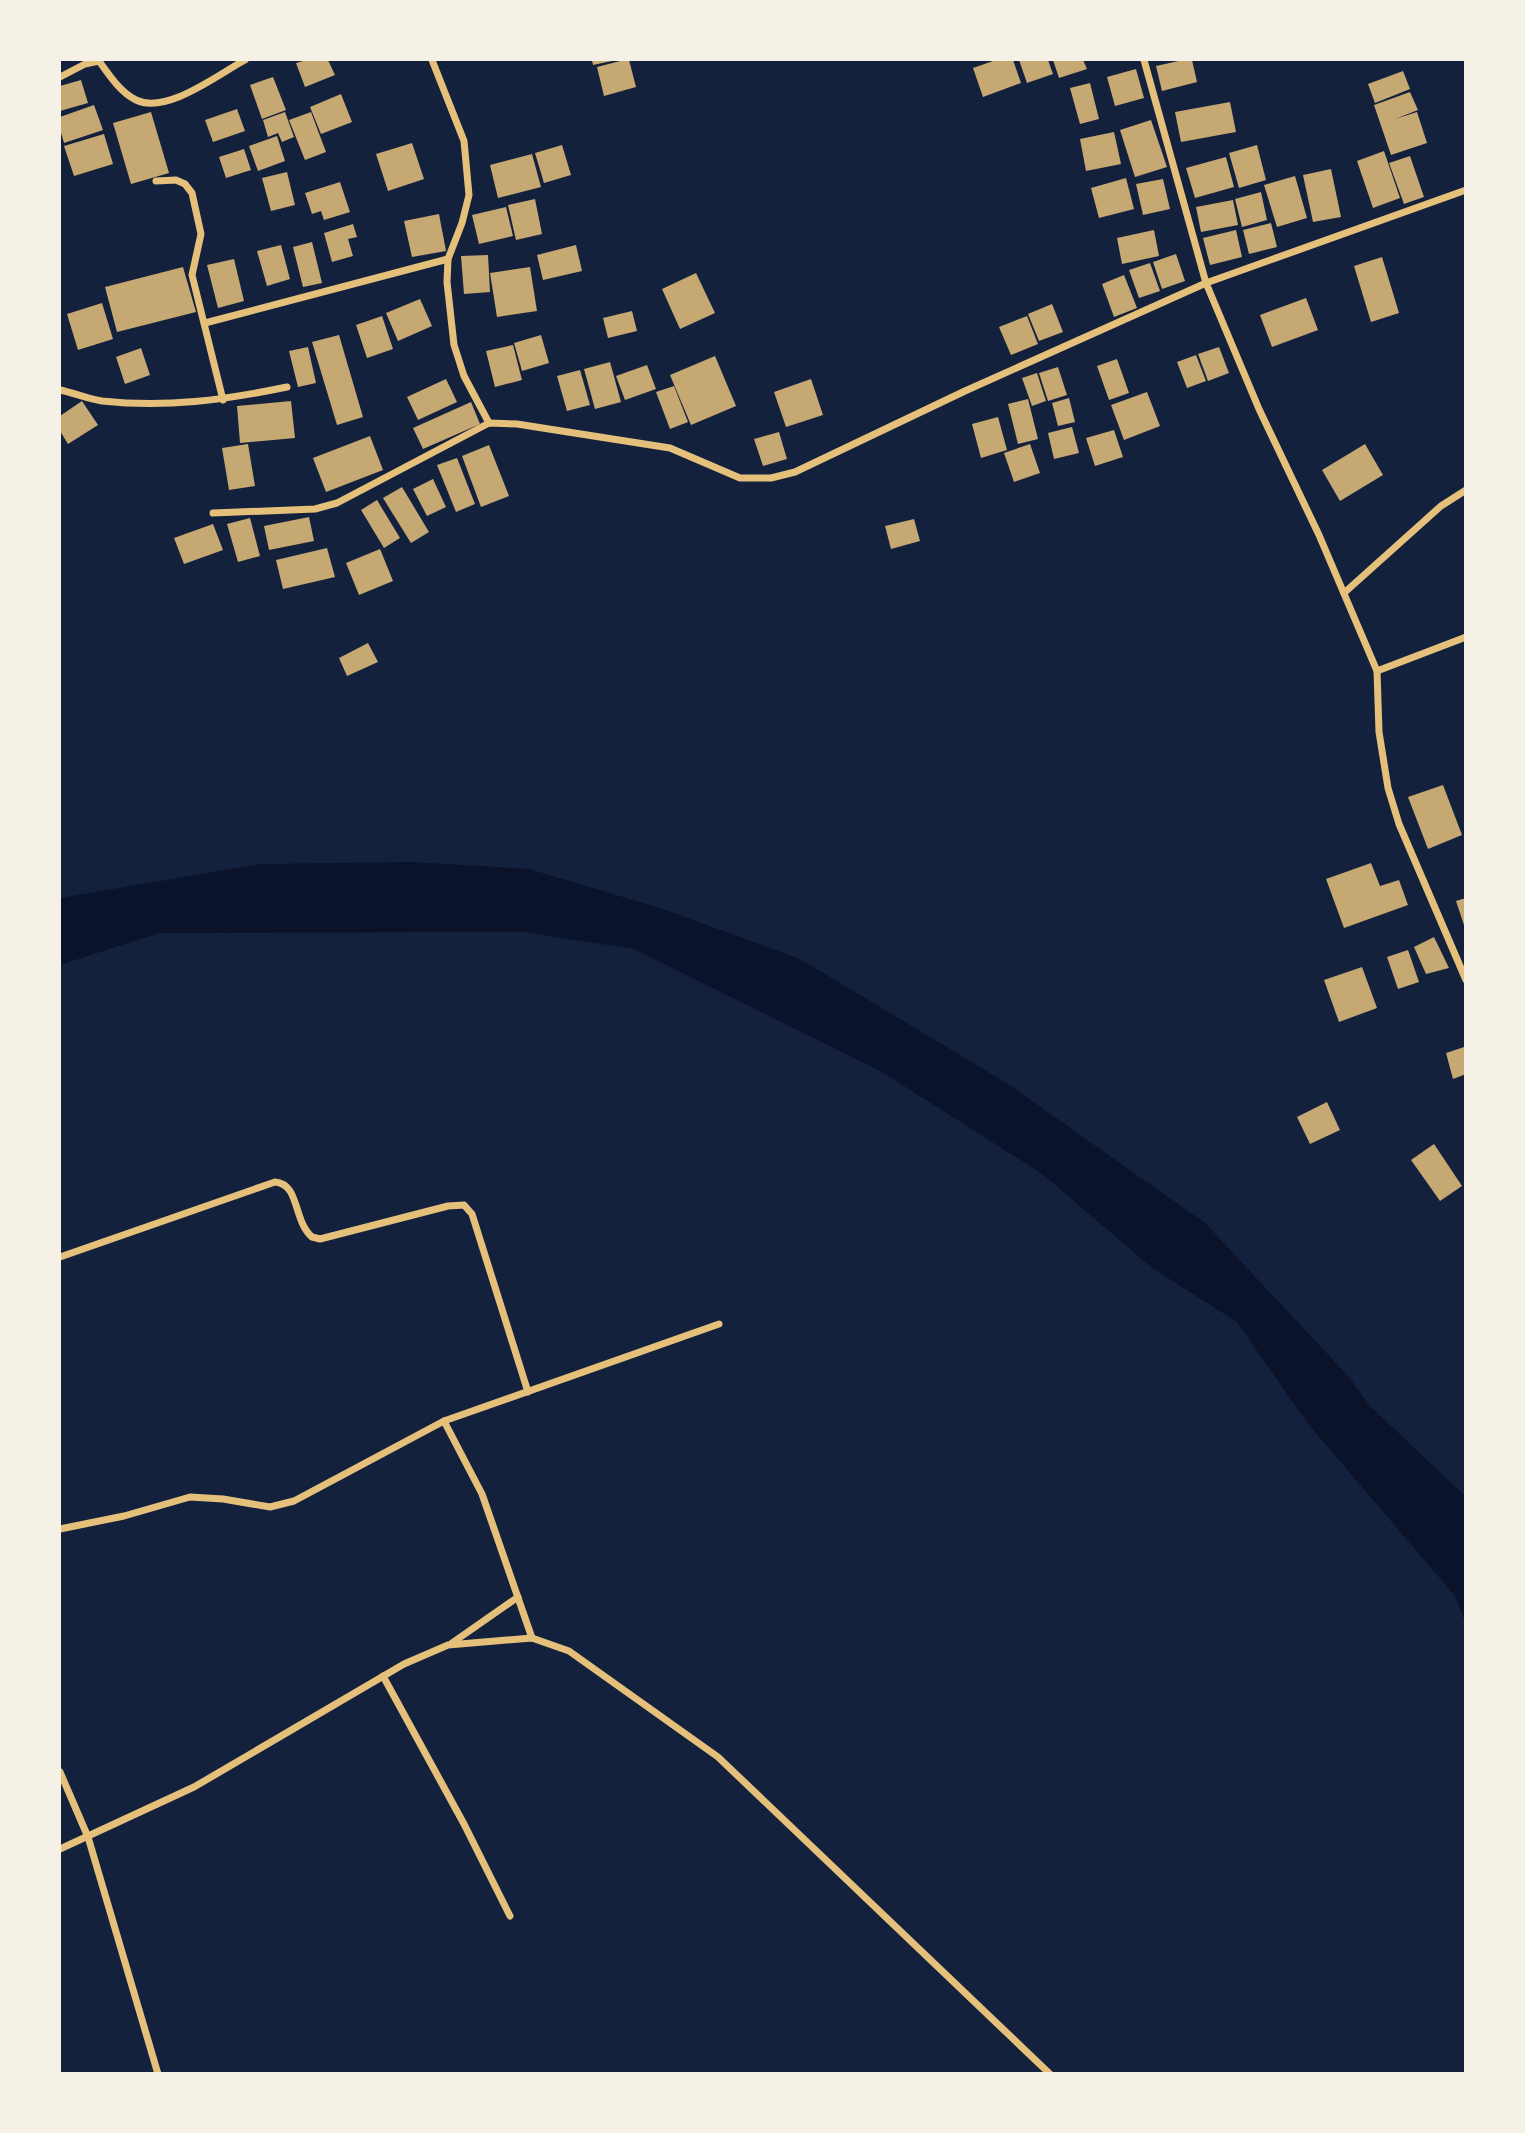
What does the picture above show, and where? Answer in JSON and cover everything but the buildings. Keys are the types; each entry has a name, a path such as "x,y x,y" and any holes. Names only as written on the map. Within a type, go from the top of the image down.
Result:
{"street":[{"path":"60,77 99,60 126,92 138,101 152,102 176,99 197,89 240,61"},
{"path":"432,60 464,141 469,195 448,259 447,282 454,345 464,376 489,423"},
{"path":"1144,60 1206,283 1259,409 1377,671 1379,732 1388,789 1399,824 1465,980"},
{"path":"156,181 176,180 185,184 192,192 201,234 192,275 223,400"},
{"path":"213,513 315,509 337,503 489,423 517,424 670,448 740,478 771,478 795,472 965,391 1206,283 1465,190"},
{"path":"205,323 448,259"},
{"path":"60,390 99,401 152,404 223,400 286,387"},
{"path":"1344,593 1441,506 1465,489"},
{"path":"1377,671 1465,637"},
{"path":"60,1257 275,1182 284,1183 290,1188 301,1225 312,1237 320,1239 448,1206 464,1205 472,1214 528,1392"},
{"path":"60,1529 124,1516 190,1497 223,1499 270,1507 294,1501 444,1421 719,1324"},
{"path":"444,1421 482,1494 532,1638"},
{"path":"60,1849 194,1787 404,1664 448,1645 518,1597"},
{"path":"448,1645 532,1638 569,1651 719,1757 1050,2074"},
{"path":"383,1676 464,1824 510,1916"},
{"path":"60,1772 88,1837 158,2074"}],"water":[{"path":"411,862 529,869 663,909 800,959 1008,1084 1205,1223 1349,1377 1370,1406 1465,1496 1465,1622 1455,1596 1308,1424 1237,1322 1152,1268 1041,1173 882,1072 634,949 523,932 159,933 60,965 60,898 261,864"}]}
